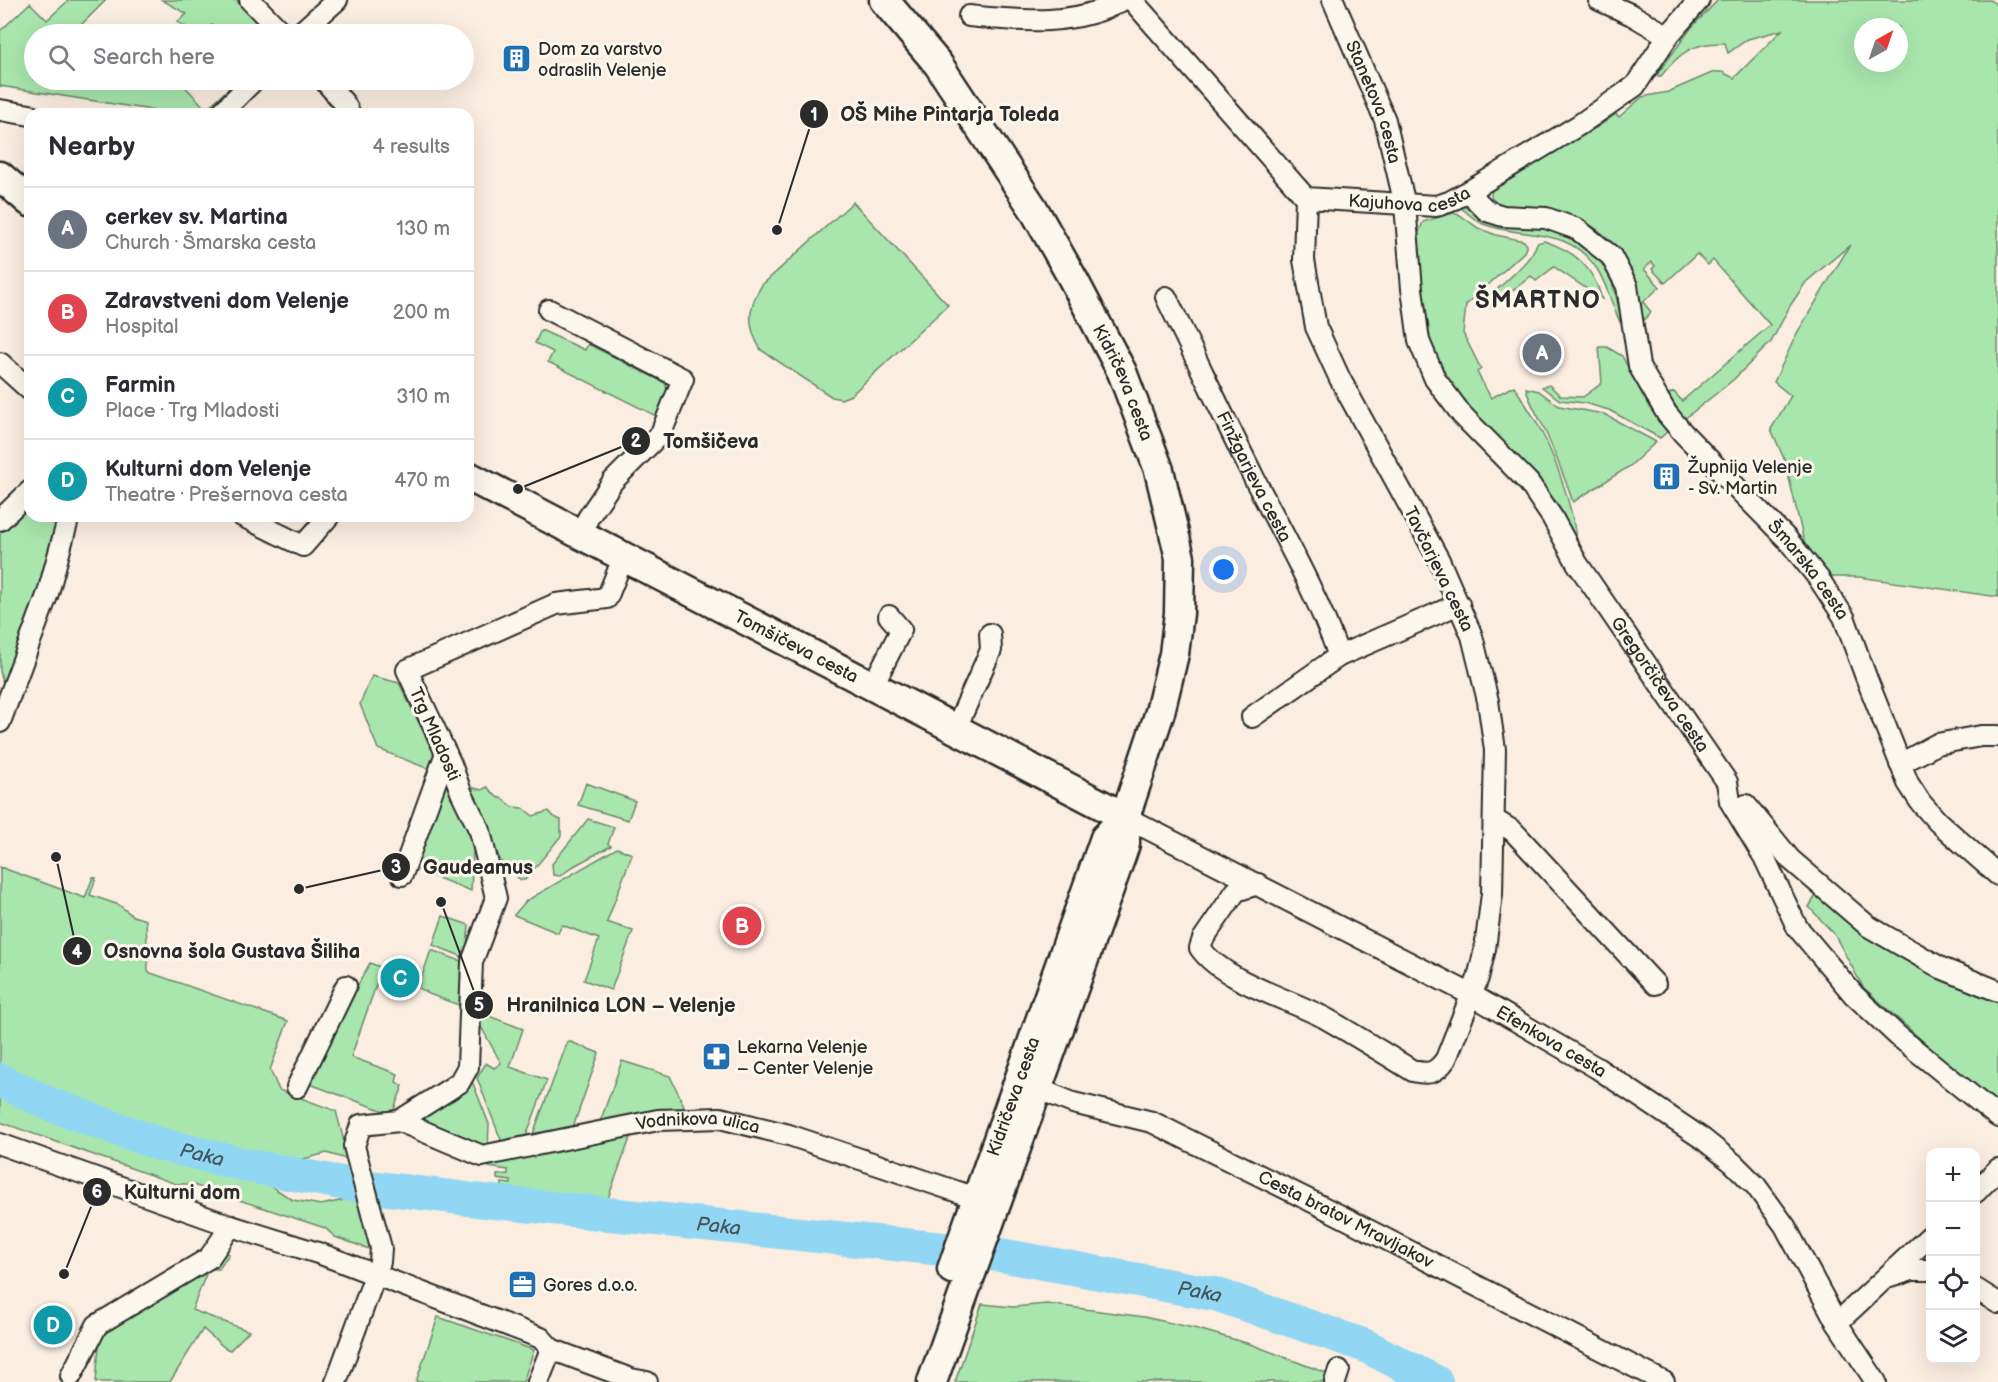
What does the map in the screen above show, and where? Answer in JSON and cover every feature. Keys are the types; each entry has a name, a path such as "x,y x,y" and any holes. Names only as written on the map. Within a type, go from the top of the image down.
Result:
{"main road":[{"name":"Kidričeva cesta","path":"884,0 938,64 1033,208 1073,279 1122,372 1159,470 1180,558 1179,613 1174,654 1160,712 1125,817 1125,844 1122,856 1028,1084 960,1277 932,1382"},
{"path":"0,176 24,197"},
{"name":"Tomšičeva cesta","path":"474,479 1125,817"},
{"name":"Kidričeva cesta","path":"912,1382 960,1277"}],"street":[{"path":"250,0 273,24"},
{"path":"309,24 337,0"},
{"path":"969,16 1027,21 1078,17 1123,0"},
{"path":"1132,0 1306,198"},
{"name":"Stanetova cesta","path":"1332,0 1385,120 1405,205"},
{"path":"1599,0 1632,15 1668,36"},
{"name":"Kajuhova cesta","path":"1306,198 1436,206 1449,202 1579,126 1635,86 1668,36 1700,0"},
{"path":"226,108 244,90"},
{"path":"333,90 347,108"},
{"path":"0,110 24,114"},
{"name":"Šmarska cesta","path":"1471,190 1487,212 1503,216 1546,218 1577,229 1611,256 1627,286 1639,366 1667,414 1787,539 1819,579 1844,617 1908,783 1921,803 1938,822 1998,875"},
{"name":"Tavčarjeva cesta","path":"1258,884 1236,891 1203,939 1200,948 1208,958 1230,973 1323,1017 1413,1071 1428,1074 1438,1070 1446,1059 1478,978 1485,950 1492,894 1495,820 1495,750 1488,701 1472,636 1439,560 1340,379 1316,327 1304,260 1306,198"},
{"name":"Gregorčičeva cesta","path":"1405,205 1412,290 1419,340 1435,379 1462,415 1528,483 1552,517 1577,563 1727,782 1730,801 1764,857 1797,927 1854,995 1898,1036 1998,1117"},
{"name":"Finžgarjeva cesta","path":"1166,297 1255,480 1303,571 1324,615 1339,656"},
{"path":"549,310 683,379 661,433 613,481 588,518 581,534"},
{"path":"0,363 24,385"},
{"path":"0,520 24,497"},
{"path":"0,722 48,593 67,522"},
{"path":"254,522 303,546 324,522"},
{"name":"Trg Mladosti","path":"399,1121 459,1083 468,1067 472,962 496,898 480,831 407,670 556,604 607,598 624,556"},
{"path":"1252,717 1339,656 1459,604"},
{"path":"873,685 901,630 889,616"},
{"path":"956,728 991,650 990,634"},
{"path":"1900,764 1937,744 1981,736 1998,736"},
{"path":"402,875 446,753"},
{"path":"1727,782 1790,860 1868,926 1941,968 1998,991"},
{"name":"Efenkova cesta","path":"1125,817 1470,994 1597,1068 1703,1139 1733,1162 1756,1186 1785,1226 1836,1323 1876,1382"},
{"path":"1495,820 1513,831 1656,984"},
{"path":"297,1088 346,987"},
{"name":"Cesta bratov Mravljakov","path":"1028,1084 1073,1103 1152,1122 1340,1215 1664,1382"},
{"name":"Vodnikova ulica","path":"399,1121 482,1156 658,1120 720,1118 789,1135 986,1202"},
{"path":"336,1382 376,1275 381,1248 354,1146 361,1125 399,1121"},
{"path":"0,1144 231,1226 321,1254 541,1338 551,1349 639,1380"},
{"path":"1980,1188 1998,1169"},
{"path":"71,1376 97,1325 209,1258 231,1226"},
{"path":"1836,1323 1926,1240"},
{"path":"1883,1280 1901,1272 1926,1270"},
{"path":"1980,1292 1998,1303"},
{"path":"538,1382 551,1349"}],"green space":[{"path":"69,0 106,0 82,24 24,24 24,90 0,86 0,31 30,3 47,20"},
{"path":"162,0 236,0 259,24 180,24 177,22 187,14"},
{"path":"1718,0 1990,0 1998,6 1998,597 1859,577 1829,577 1806,550 1785,461 1771,429 1791,396 1774,382 1797,333 1850,245 1806,282 1771,342 1733,380 1683,420 1669,394 1674,392 1682,401 1770,325 1713,260 1708,265 1697,254 1665,283 1652,269 1655,266 1652,262 1644,269 1660,287 1643,302 1651,312 1644,320 1641,318 1622,259 1603,234 1582,221 1558,212 1506,206 1491,198 1492,187 1502,180 1599,126 1616,114 1619,117 1642,97 1668,92 1714,72 1722,72 1734,78 1782,30 1748,39 1728,53 1725,43 1696,47 1681,55 1661,76 1658,76 1692,27"},
{"path":"25,90 188,90 205,108 139,108"},
{"path":"227,90 234,90 215,108 207,108"},
{"path":"853,202 948,305 851,395 841,399 832,397 761,350 751,325 751,310 762,285"},
{"path":"1465,207 1486,218 1541,227 1581,242 1602,263 1609,276 1619,307 1621,324 1597,269 1585,255 1573,246 1545,236 1499,229 1483,224 1461,208"},
{"path":"1453,213 1460,215 1478,228 1496,235 1524,241 1527,245 1524,252 1466,305 1463,333 1481,369 1477,372 1491,398 1514,386 1538,425 1553,456 1565,490 1574,524 1579,558 1449,390 1427,345 1414,234 1419,232 1423,222"},
{"path":"1544,241 1574,255 1588,269 1602,299 1554,267 1536,281 1531,276 1491,308 1487,303 1488,298 1523,264 1537,243"},
{"path":"541,330 585,350 588,344 665,383 668,392 660,418 548,362 553,352 535,343"},
{"path":"1599,347 1607,347 1622,356 1649,407 1668,431 1660,438 1609,410 1584,403 1560,400 1542,387 1549,385 1561,396 1583,397 1602,383"},
{"path":"1526,388 1539,391 1559,406 1604,414 1656,442 1630,466 1573,502"},
{"path":"24,505 24,522 62,522 6,695 0,671 0,526"},
{"path":"372,676 399,683 437,759 434,771 378,749 360,704"},
{"path":"446,774 474,833 471,891 410,867"},
{"path":"586,783 635,801 628,820 578,805"},
{"path":"466,786 482,790 487,787 497,797 513,807 523,808 533,816 549,811 561,820 561,836 525,880 521,880 503,865"},
{"path":"588,819 614,827 608,844 611,846 560,876 553,875 552,864"},
{"path":"617,848 632,854 607,922 633,931 611,990 584,980 599,939 562,925 558,933 514,915 526,901"},
{"path":"0,867 85,898 93,877 96,878 90,895 119,905 133,916 146,920 148,972 288,1021 270,1070 279,1090 336,1111 349,1160 327,1153 296,1161 221,1152 95,1118 31,1091 0,1074"},
{"path":"1815,897 1824,898 1998,997 1998,1103 1968,1082 1863,987 1834,934 1809,907"},
{"path":"443,916 469,925 466,958 433,945"},
{"path":"431,950 466,963 464,1007 418,988"},
{"path":"370,963 382,968 351,1057 398,1074 396,1082 403,1086 392,1114 307,1083 328,1039"},
{"path":"476,1011 523,1029 510,1067 547,1080 525,1139 504,1144 477,1078 486,1063 494,1068 501,1063 475,1016"},
{"path":"568,1041 599,1053 572,1130 536,1138 533,1134"},
{"path":"622,1061 670,1076 686,1110 600,1122"},
{"path":"472,1081 489,1124 488,1149 426,1126 417,1116"},
{"path":"0,1091 152,1149 250,1173 293,1200 321,1205 358,1197 372,1250 335,1237 325,1228 190,1184 176,1184 0,1122"},
{"path":"632,1133 607,1201 502,1190 502,1183 511,1184 511,1181 497,1179 497,1175 508,1174 508,1170 489,1167 485,1162"},
{"path":"227,1252 229,1254 219,1269 208,1269 192,1310 249,1331 230,1350 203,1329 170,1382 96,1382 100,1333"},
{"path":"982,1304 1013,1307 1047,1304 1144,1317 1198,1329 1253,1345 1326,1373 1323,1382 955,1382"},
{"path":"438,1317 534,1350 523,1382 416,1382"}],"waterway":[{"name":"Paka","path":"0,1080 49,1104 159,1144 250,1166 347,1184 484,1201 1000,1255 1215,1294 1366,1346 1436,1382"}],"place":[{"name":"Dom za varstvo odraslih Velenje","path":"517,59"},
{"name":"OŠ Mihe Pintarja Toleda","path":"777,230"},
{"name":"cerkev sv. Martina","path":"1542,353"},
{"name":"Župnija Velenje - Sv. Martin","path":"1667,477"},
{"name":"Tomšičeva","path":"518,489"},
{"name":"Osnovna šola Gustava Šiliha","path":"56,857"},
{"name":"Gaudeamus","path":"299,889"},
{"name":"Hranilnica LON – Velenje","path":"441,902"},
{"name":"Zdravstveni dom Velenje","path":"742,926"},
{"name":"Farmin","path":"400,978"},
{"name":"Lekarna Velenje – Center Velenje","path":"716,1057"},
{"name":"Kulturni dom","path":"64,1274"},
{"name":"Gores d.o.o.","path":"522,1285"},
{"name":"Kulturni dom Velenje","path":"53,1325"}],"district":[{"name":"ŠMARTNO","path":"1538,300"}]}
